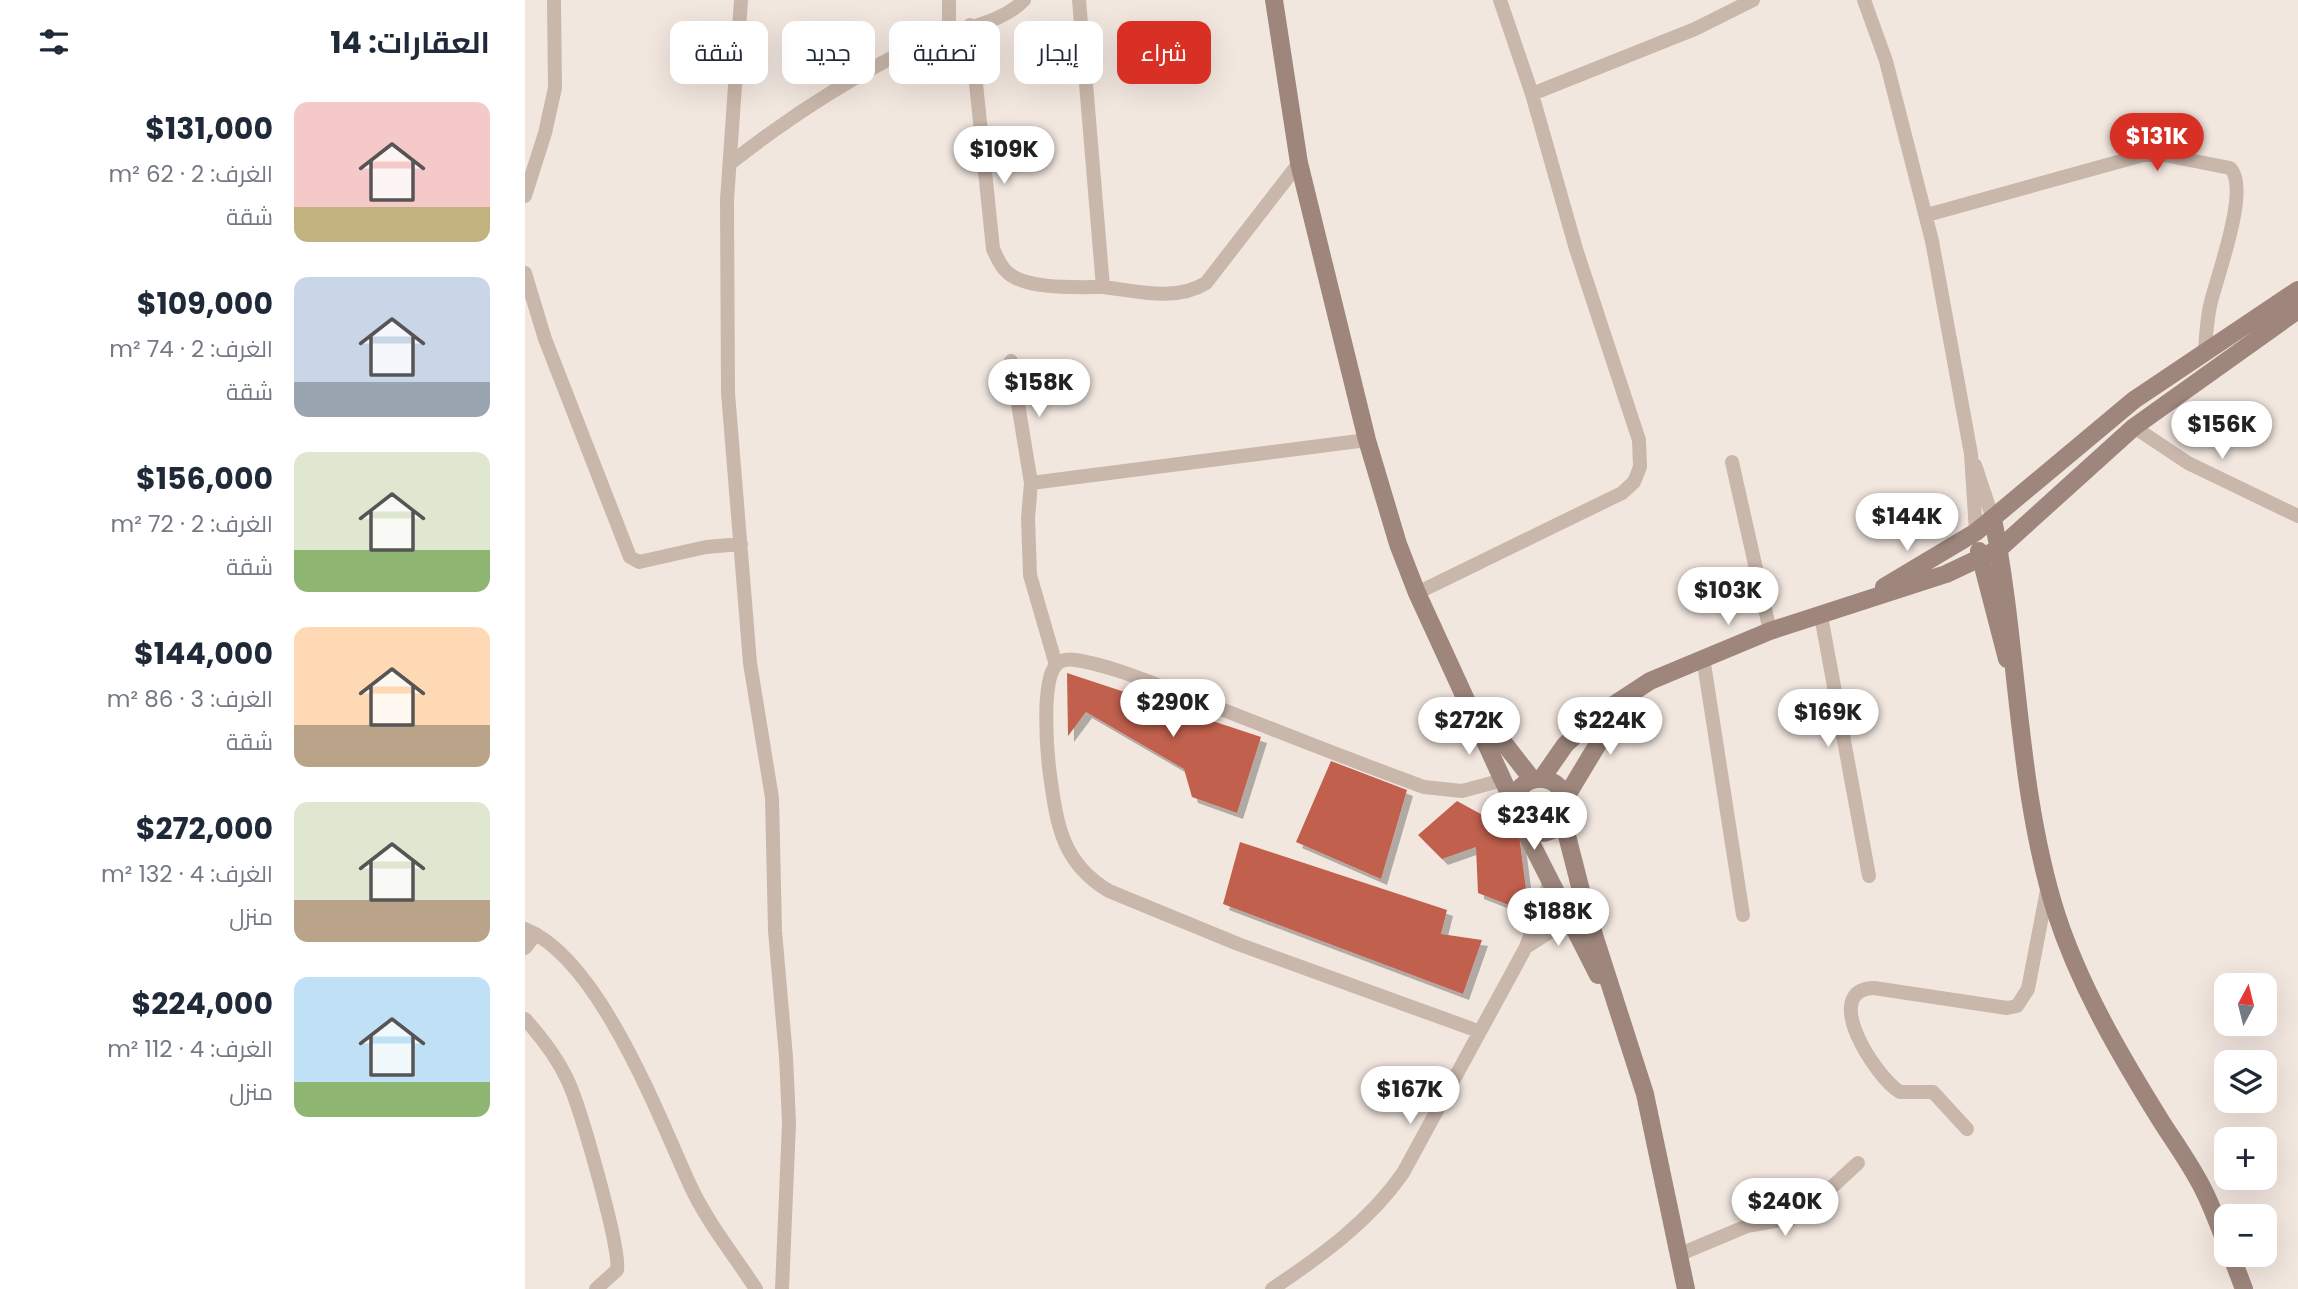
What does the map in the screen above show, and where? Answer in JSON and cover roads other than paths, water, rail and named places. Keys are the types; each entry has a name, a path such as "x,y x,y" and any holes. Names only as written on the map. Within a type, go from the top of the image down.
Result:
{"street":[{"path":"525,196 545,134 555,88 554,0"},
{"path":"730,0 738,21"},
{"path":"738,21 741,0"},
{"path":"949,0 949,21"},
{"path":"989,21 997,19 1024,0"},
{"path":"1079,0 1103,287"},
{"path":"1274,0 1299,163 1367,440 1398,544 1417,593 1468,698 1481,738 1512,800 1512,811 1524,829 1621,1019"},
{"path":"1417,593 1622,493 1635,482 1640,467 1639,440 1632,415 1576,249 1532,94 1500,0"},
{"path":"1532,94 1695,29 1753,0"},
{"path":"1864,0 1886,61 1927,215 1971,454 1976,531 1981,559 1998,633 2016,686"},
{"path":"732,162 827,92 889,60"},
{"path":"735,84 732,162 727,200 727,367 750,663 769,771 775,834 775,931 789,1124 782,1289"},
{"path":"976,84 993,249 1009,275 1047,286 1103,287 1175,295 1194,290 1206,283 1299,163"},
{"path":"1927,215 2143,155 2164,155 2230,168 2237,180 2236,194 2229,237 2210,308 2205,350"},
{"path":"525,273 545,339 630,557 639,562 649,561 706,547 741,544"},
{"path":"1856,602 1928,563 1993,519 2133,400 2298,290"},
{"path":"1512,800 1519,787 1537,778 1595,717 1650,681 1770,631 1910,587 1981,559 1999,549 2134,427 2298,310"},
{"path":"1011,361 1031,483 1028,518 1030,575 1056,665 1050,683 1047,718 1048,766 1056,817 1068,853 1091,880 1109,891 1238,944 1478,1031"},
{"path":"2134,427 2188,463 2298,516"},
{"path":"1031,483 1367,440"},
{"path":"1971,454 1993,519 1999,549 2010,617 2033,814 2049,884 2077,972 2136,1080 2203,1188 2214,1214"},
{"path":"1733,462 1770,631"},
{"path":"1821,615 1869,876"},
{"path":"1703,657 1743,915"},
{"path":"1056,665 1064,660 1075,659 1136,677 1424,787 1462,791 1503,780"},
{"path":"1468,698 1537,778 1557,784 1566,797 1567,808 1557,827 1541,833 1524,829"},
{"path":"1566,797 1625,699"},
{"path":"1563,820 1586,910 1645,1094 1686,1289"},
{"path":"1272,1289 1341,1238 1383,1201 1446,1098 1478,1031 1526,947 1550,881"},
{"path":"1967,1129 1933,1093 1900,1092 1887,1080 1873,1064 1857,1032 1850,1010 1851,997 1857,992 1874,988 2007,1008 2017,1006 2028,989 2049,884"},
{"path":"1526,947 1586,910"},
{"path":"525,948 531,931 557,946 577,969 643,1076 691,1186 713,1226 756,1289"},
{"path":"525,1019 548,1044 569,1083 616,1242 617,1270 611,1279 596,1289"},
{"path":"1678,1255 1747,1226 1792,1218 1809,1208 1859,1163"},
{"path":"2236,1267 2244,1289"}]}
